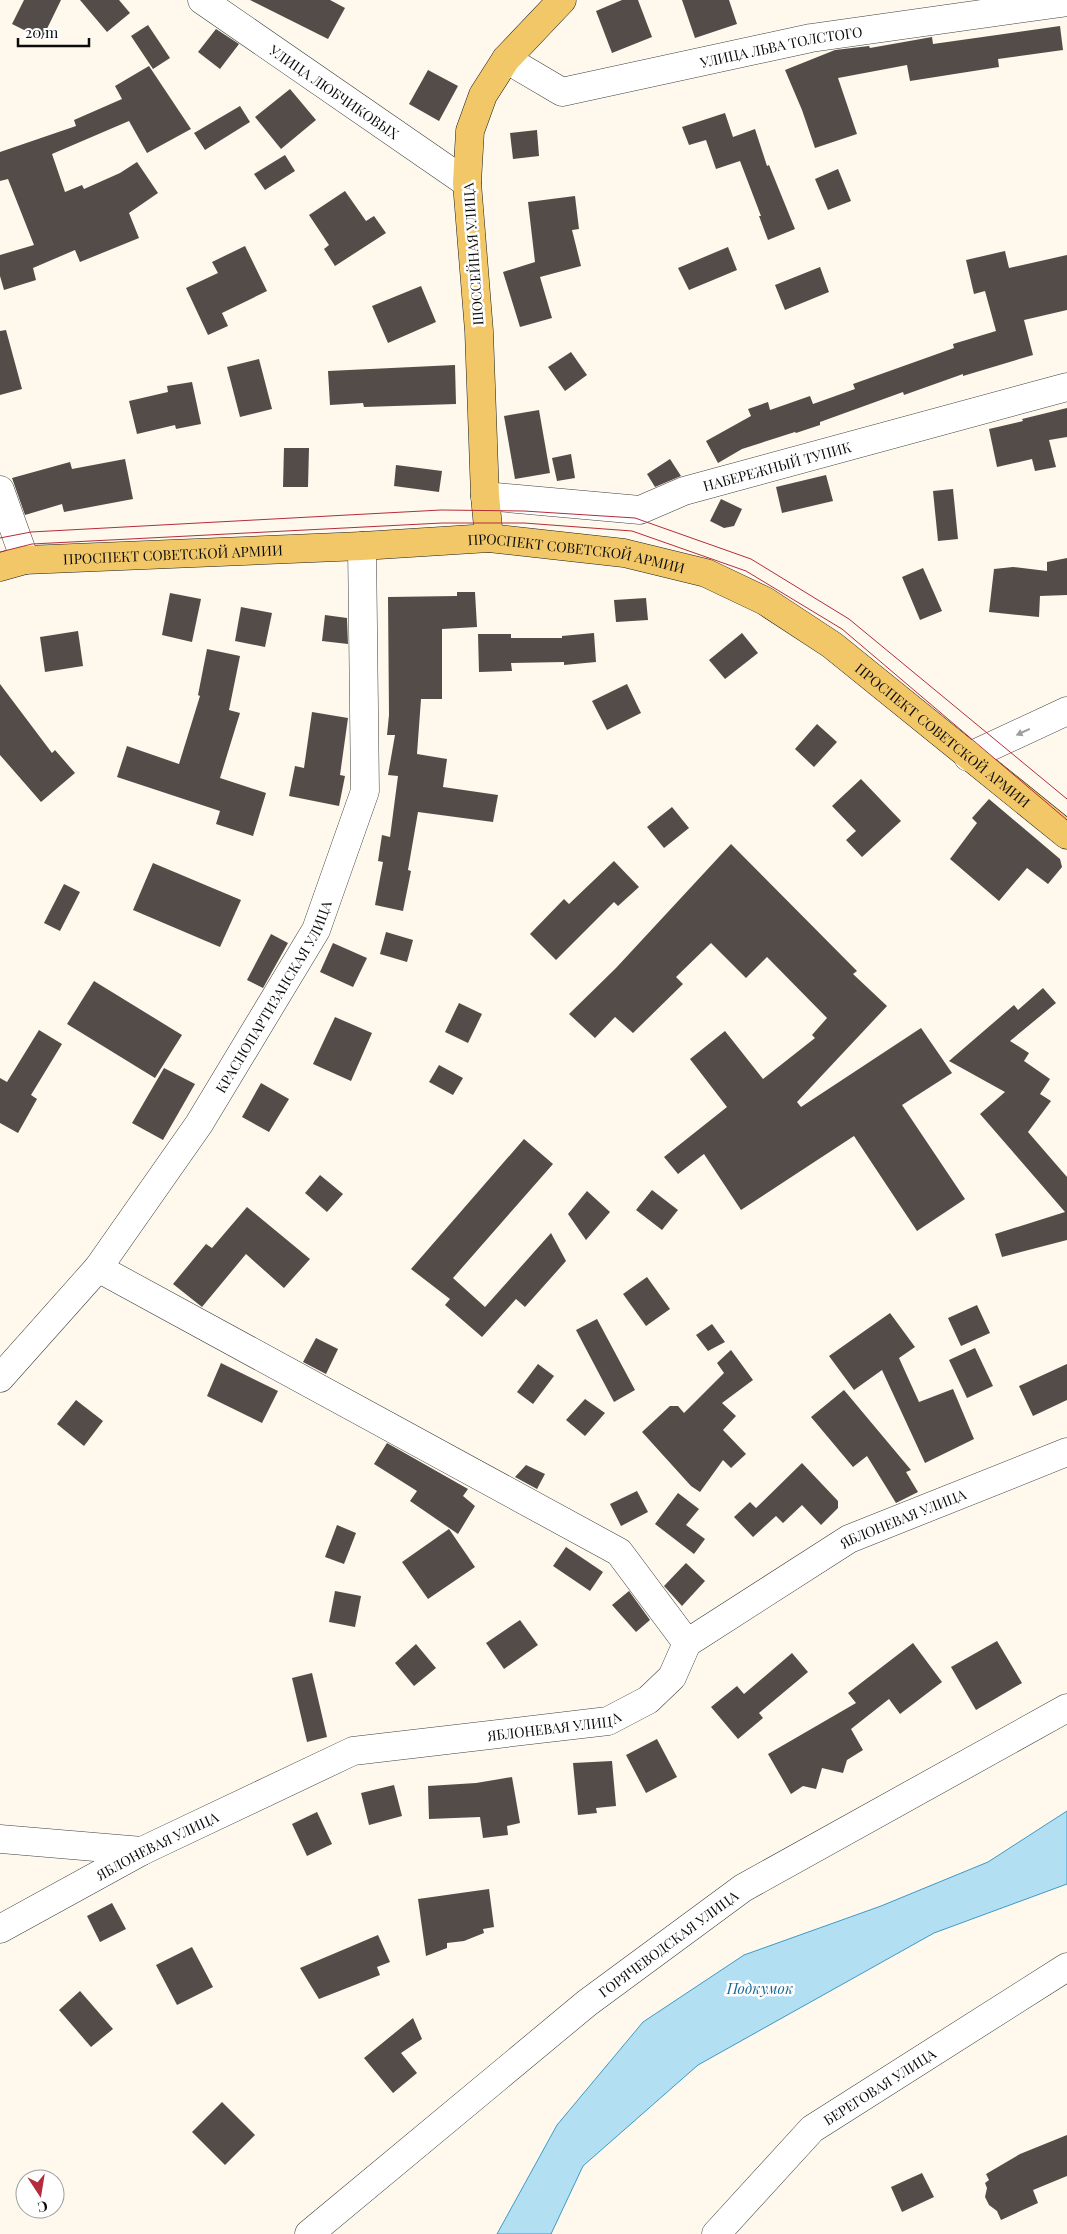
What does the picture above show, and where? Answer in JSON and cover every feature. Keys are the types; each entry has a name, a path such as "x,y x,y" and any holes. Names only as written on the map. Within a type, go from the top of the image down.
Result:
{"main road":[{"name":"ШОССЕЙНАЯ УЛИЦА","path":"489,538 485,496 479,331 466,183 470,130 483,95 506,58 562,0"},
{"name":"ПРОСПЕКТ СОВЕТСКОЙ АРМИИ","path":"12,563 489,538 624,553 706,574 765,601 832,645 968,757 1067,835"}],"street":[{"name":"УЛИЦА ЛЮБЧИКОВЫХ","path":"202,0 466,183"},
{"name":"УЛИЦА ЛЬВА ТОЛСТОГО","path":"506,58 562,92 812,38 1067,2"},
{"name":"НАБЕРЕЖНЫЙ ТУПИК","path":"485,496 640,510 684,491 1067,387"},
{"path":"0,490 12,563"},
{"name":"КРАСНОПАРТИЗАНСКАЯ УЛИЦА","path":"0,1378 98,1268 199,1124 316,930 365,791 362,546"},
{"path":"968,757 1067,711"},
{"path":"98,1268 619,1552 687,1643"},
{"name":"ЯБЛОНЕВАЯ УЛИЦА","path":"0,1929 142,1851 353,1751 608,1721 648,1700 672,1677 687,1643 849,1539 1067,1452"},
{"name":"ГОРЯЧЕВОДСКАЯ УЛИЦА","path":"309,2234 587,2003 744,1888 1067,1708"},
{"path":"0,1839 142,1851"},
{"name":"БЕРЕГОВАЯ УЛИЦА","path":"716,2234 812,2129 1067,1967"}],"water":[{"name":"Подкумок","path":"1067,1811 1067,1884 934,1933 698,2065 583,2166 551,2234 497,2234 557,2125 643,2022 744,1955 881,1906 988,1862"}],"building":[{"path":"24,0 61,0 42,39 12,24"},
{"path":"80,0 119,0 130,13 107,32"},
{"path":"250,0 330,0 345,8 328,39"},
{"path":"622,0 638,0 652,37 612,53 596,11"},
{"path":"682,0 729,0 737,24 695,38"},
{"path":"148,25 170,58 153,69 131,36"},
{"path":"1060,26 1063,50 998,59 999,67 910,81 907,65 838,78 857,134 815,148 802,110 785,70 835,50 869,46 870,48 932,37 933,44"},
{"path":"216,29 239,44 220,69 198,52"},
{"path":"149,66 191,129 147,153 129,121 52,154 65,192 82,185 84,189 120,173 137,162 158,193 129,213 139,238 80,262 75,250 33,268 36,280 4,290 0,276 0,255 34,245 8,179 0,181 0,152 76,126 74,120 122,99 115,86"},
{"path":"428,70 458,86 439,121 409,104"},
{"path":"290,89 316,120 281,149 255,117"},
{"path":"240,106 250,122 205,150 194,133"},
{"path":"725,113 733,137 755,129 767,166 769,165 795,229 768,240 740,161 716,169 706,140 689,145 682,127"},
{"path":"537,130 539,156 513,159 510,133"},
{"path":"285,155 295,171 265,190 254,174"},
{"path":"838,169 851,201 828,210 815,179"},
{"path":"345,191 366,221 374,216 386,233 335,266 324,249 329,245 309,215"},
{"path":"575,196 579,229 572,230 581,266 540,277 552,318 520,327 503,272 535,262 528,202"},
{"path":"245,246 267,291 222,313 228,326 208,335 186,288 218,273 212,262"},
{"path":"728,247 737,270 689,290 678,268"},
{"path":"1005,251 1009,268 1067,255 1067,310 1024,320 1033,355 963,376 963,374 904,395 903,392 820,422 820,425 742,449 718,463 706,441 751,416 748,409 768,402 770,410 810,396 813,404 855,389 853,384 954,348 953,344 996,331 985,291 974,294 966,260"},
{"path":"820,267 829,292 785,310 775,285"},
{"path":"421,286 436,322 388,343 372,306"},
{"path":"6,330 22,389 0,395 0,331"},
{"path":"571,352 587,375 565,391 548,367"},
{"path":"259,359 272,409 240,417 227,367"},
{"path":"455,365 456,404 364,407 363,403 330,405 328,371"},
{"path":"192,382 201,424 176,429 175,425 137,434 129,401 168,392 167,386"},
{"path":"1067,408 1067,437 1049,440 1056,467 1035,471 1032,459 997,467 989,429"},
{"path":"539,410 550,473 515,479 504,416"},
{"path":"284,448 309,448 308,487 283,487"},
{"path":"571,454 575,478 557,481 552,458"},
{"path":"125,459 133,499 64,512 62,504 25,515 12,478 70,462 72,469"},
{"path":"670,459 681,476 655,487 647,474"},
{"path":"396,465 442,471 439,492 394,486"},
{"path":"826,475 833,501 782,513 776,487"},
{"path":"953,489 958,539 938,541 933,491"},
{"path":"721,499 742,509 734,526 724,528 710,521"},
{"path":"1067,558 1067,595 1040,596 1039,617 989,612 994,569 1013,567 1047,571 1047,562"},
{"path":"923,568 942,611 920,620 902,577"},
{"path":"457,592 475,592 477,627 442,629 442,699 421,699 417,754 447,759 443,787 498,795 493,822 418,812 408,870 411,871 403,911 375,905 383,862 378,861 382,835 390,837 398,776 388,775 395,735 387,735 389,715 388,597 457,596"},
{"path":"170,593 201,599 192,642 162,635"},
{"path":"646,598 648,620 616,622 614,600"},
{"path":"241,607 272,613 265,647 235,641"},
{"path":"325,615 347,618 348,644 322,641"},
{"path":"78,631 83,666 45,672 40,637"},
{"path":"594,633 596,662 564,665 564,662 511,663 512,671 479,672 478,634 511,634 511,638 562,638 562,636"},
{"path":"742,633 758,653 725,679 709,660"},
{"path":"207,649 240,656 229,710 240,713 220,778 266,793 253,836 216,824 220,811 117,777 127,746 179,764 200,696 198,695"},
{"path":"0,684 52,753 55,750 75,773 41,802 0,755"},
{"path":"627,684 641,713 607,730 592,701"},
{"path":"312,712 348,718 340,775 345,776 339,806 289,796 295,766 304,768"},
{"path":"817,724 837,742 814,767 795,749"},
{"path":"861,779 901,821 862,857 846,840 856,831 832,806"},
{"path":"989,799 1060,859 1062,867 1048,884 1027,868 999,901 950,859 977,823 972,818"},
{"path":"672,807 689,828 664,848 647,827"},
{"path":"731,844 857,971 853,974 887,1006 797,1102 801,1107 921,1028 952,1073 902,1105 965,1199 917,1231 854,1136 741,1210 704,1154 678,1174 664,1157 727,1107 690,1059 725,1031 763,1079 815,1038 812,1035 827,1018 767,957 746,978 711,943 676,977 683,984 633,1033 615,1017 595,1038 569,1014 616,968"},
{"path":"614,861 639,887 618,906 614,902 556,960 530,934 564,899 569,904"},
{"path":"153,863 241,900 220,947 133,910"},
{"path":"64,884 80,892 60,931 44,923"},
{"path":"386,932 413,940 407,962 380,954"},
{"path":"271,934 288,943 263,988 247,980"},
{"path":"333,943 367,958 353,987 320,972"},
{"path":"94,981 182,1035 155,1078 67,1024"},
{"path":"1043,988 1056,1003 1010,1041 1029,1053 1024,1061 1050,1079 1040,1094 1051,1101 1028,1132 1067,1177 1067,1240 1002,1257 995,1234 1065,1212 980,1114 1005,1092 949,1061 1014,1005 1018,1010"},
{"path":"459,1003 482,1014 468,1043 445,1032"},
{"path":"335,1017 372,1033 351,1081 313,1064"},
{"path":"39,1030 62,1044 31,1095 37,1099 18,1133 0,1123 0,1078 7,1082"},
{"path":"439,1065 463,1078 453,1095 429,1082"},
{"path":"164,1068 195,1084 163,1140 132,1123"},
{"path":"261,1083 289,1099 269,1132 242,1117"},
{"path":"524,1139 553,1164 453,1278 485,1307 551,1233 566,1261 525,1307 516,1299 482,1337 445,1305 450,1299 411,1269"},
{"path":"320,1175 343,1194 327,1212 305,1193"},
{"path":"652,1190 678,1210 662,1230 636,1210"},
{"path":"587,1191 610,1212 586,1240 568,1214"},
{"path":"247,1207 310,1259 284,1288 246,1254 202,1307 173,1284 206,1244 212,1248"},
{"path":"647,1277 670,1309 646,1326 623,1294"},
{"path":"977,1305 990,1333 961,1346 948,1318"},
{"path":"890,1313 915,1347 899,1358 919,1402 953,1389 974,1439 925,1463 882,1370 854,1390 829,1356"},
{"path":"597,1319 635,1390 614,1402 576,1330"},
{"path":"712,1324 725,1342 708,1351 696,1335"},
{"path":"316,1338 338,1349 326,1374 303,1362"},
{"path":"975,1348 993,1386 967,1398 949,1360"},
{"path":"731,1350 753,1380 722,1403 736,1416 723,1430 746,1454 731,1468 723,1460 700,1492 691,1486 642,1432 670,1406 678,1406 684,1413 724,1373 717,1363"},
{"path":"221,1363 278,1391 262,1423 207,1396"},
{"path":"538,1364 554,1376 533,1404 517,1392"},
{"path":"1067,1364 1067,1400 1033,1416 1019,1386"},
{"path":"844,1390 911,1470 906,1472 918,1492 896,1503 867,1456 853,1467 811,1417"},
{"path":"585,1399 605,1413 585,1436 566,1420"},
{"path":"76,1400 103,1421 84,1446 57,1424"},
{"path":"387,1443 468,1489 463,1496 475,1506 458,1534 410,1501 417,1491 374,1464"},
{"path":"802,1463 838,1501 838,1508 821,1525 802,1505 783,1523 776,1516 753,1537 734,1517 750,1502 756,1508"},
{"path":"526,1465 545,1474 537,1489 515,1477"},
{"path":"637,1491 648,1512 621,1526 610,1504"},
{"path":"678,1493 699,1509 686,1525 705,1539 694,1554 655,1524"},
{"path":"337,1525 356,1533 344,1564 325,1557"},
{"path":"449,1529 475,1567 428,1599 402,1562"},
{"path":"566,1547 603,1572 590,1591 553,1566"},
{"path":"686,1563 705,1581 682,1606 664,1586"},
{"path":"335,1591 361,1596 355,1627 329,1622"},
{"path":"629,1591 650,1620 636,1632 612,1605"},
{"path":"520,1620 538,1645 504,1669 486,1643"},
{"path":"997,1641 1022,1683 976,1710 951,1667"},
{"path":"913,1643 942,1682 900,1714 889,1699 851,1729 863,1750 847,1760 843,1773 822,1768 816,1789 803,1786 791,1794 768,1754 856,1703 848,1693"},
{"path":"416,1644 436,1668 414,1686 395,1663"},
{"path":"792,1653 808,1672 759,1713 763,1718 738,1739 711,1707 737,1686 744,1694"},
{"path":"312,1673 327,1737 307,1742 292,1678"},
{"path":"657,1739 677,1777 646,1793 626,1755"},
{"path":"612,1761 616,1806 596,1808 597,1813 578,1815 573,1763"},
{"path":"512,1777 520,1823 507,1826 508,1835 483,1838 480,1817 429,1819 428,1786 476,1783"},
{"path":"394,1785 402,1816 369,1825 361,1793"},
{"path":"317,1812 332,1844 307,1856 292,1824"},
{"path":"489,1889 494,1927 483,1929 484,1933 464,1941 447,1943 447,1948 426,1956 418,1899"},
{"path":"112,1903 126,1929 100,1942 87,1916"},
{"path":"378,1935 390,1962 377,1967 380,1975 319,1999 300,1968"},
{"path":"192,1947 213,1987 177,2005 156,1965"},
{"path":"80,1991 113,2029 91,2047 59,2010"},
{"path":"413,2018 422,2039 401,2053 417,2073 393,2093 364,2058"},
{"path":"222,2102 255,2135 225,2165 192,2132"},
{"path":"1067,2135 1067,2176 1033,2190 1038,2203 1001,2220 997,2211 989,2205 985,2197 987,2188 985,2183 989,2180 986,2174 1020,2154"},
{"path":"922,2173 934,2197 902,2212 891,2187"}],"tram line":[{"path":"0,538 31,532 441,510 524,511 635,518 751,559 849,619 1067,799"},
{"path":"0,552 32,544 442,523 524,523 632,531 746,571 842,629 1067,820"}]}
